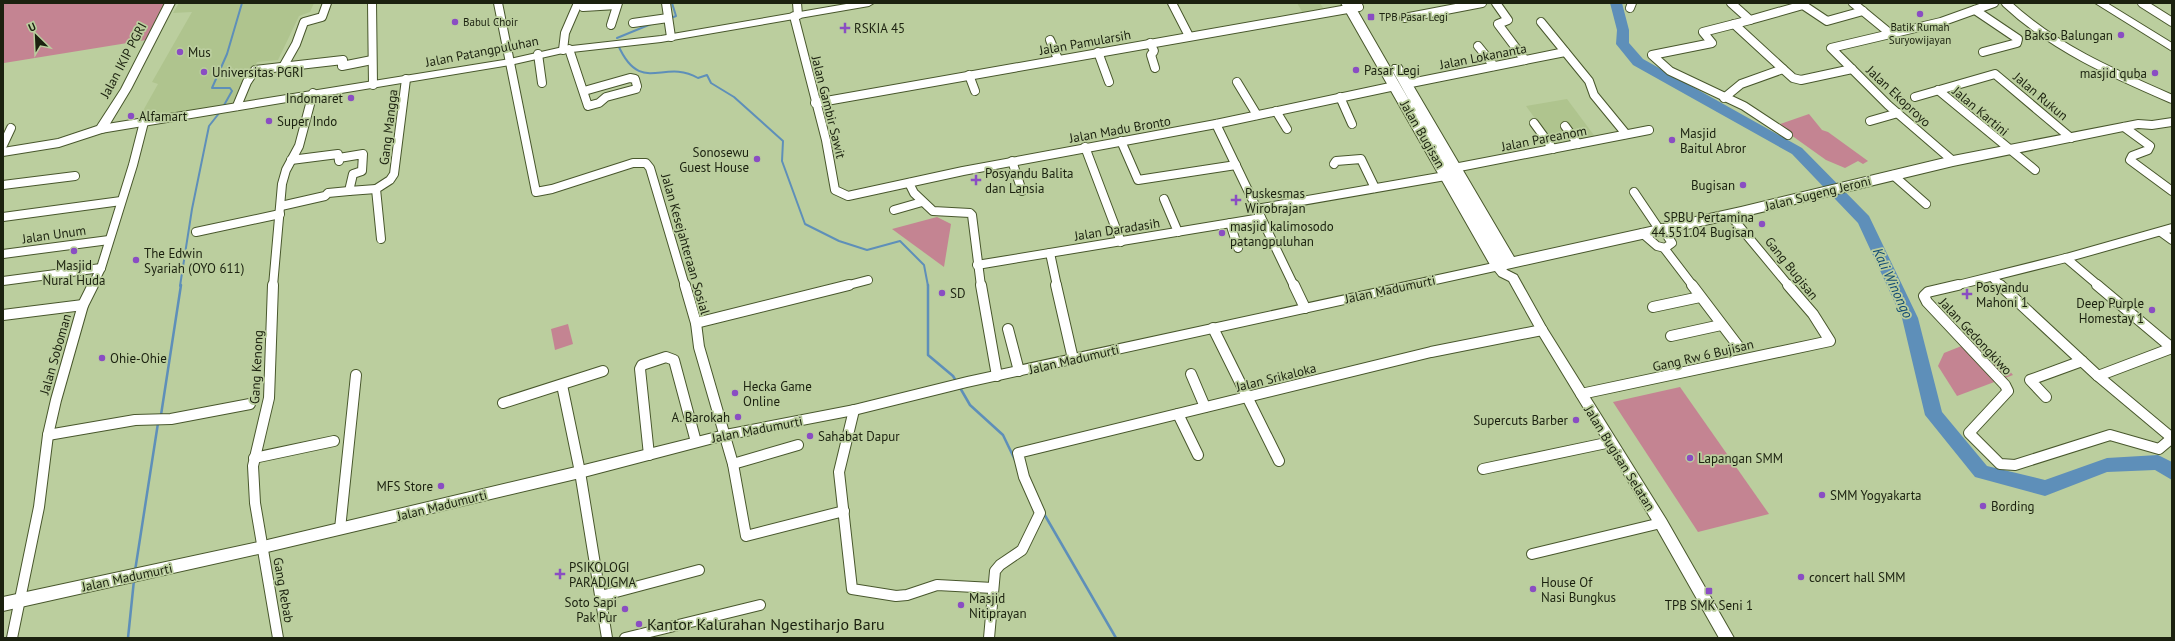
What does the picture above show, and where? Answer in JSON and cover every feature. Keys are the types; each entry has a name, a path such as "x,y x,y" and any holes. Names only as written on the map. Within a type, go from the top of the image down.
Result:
{"main road":[{"name":"Jalan IKIP PGRI","path":"101,129 126,89 170,3"},
{"path":"2100,3 2170,49"},
{"name":"Jalan Bugisan","path":"1354,5 1504,264"},
{"name":"Jalan Sugeng Jeroni","path":"2138,124 2144,120 2172,114"},
{"name":"Jalan Sugeng Jeroni","path":"1504,264 1642,232 1730,215 1953,160 2138,124 2152,126 2172,122"},
{"path":"3,152 59,143 101,129"}],"street":[{"path":"283,67 296,44 304,22 322,17 327,3"},
{"path":"372,3 373,85"},
{"path":"498,3 510,62"},
{"path":"666,3 671,37"},
{"name":"Jalan Gambir Sawit","path":"797,3 796,16 815,103 826,140 835,190 848,196"},
{"name":"Jalan Patangpuluhan","path":"101,129 313,93 373,85 510,62 538,54 566,49 671,37 869,3"},
{"path":"1172,3 1189,36"},
{"path":"1404,18 1482,3"},
{"path":"1496,3 1500,12 1508,20 1498,24 1525,60"},
{"path":"1731,3 1750,20"},
{"path":"1853,3 1892,35 1941,22 1994,3"},
{"path":"2006,3 2017,15 2078,56 2172,99"},
{"path":"2142,3 2172,22"},
{"path":"584,91 630,78 635,79 637,87 606,97 599,103 588,106 586,104 584,91 566,49 565,33 580,5 617,4 611,25"},
{"name":"Jalan Pamularsih","path":"815,103 1354,5"},
{"path":"1788,135 1747,108 1724,98 1662,65 1652,55 1712,43 1702,32 1803,5 1823,20 1827,21 1863,11"},
{"path":"1975,10 2018,39 2017,43 1983,52"},
{"path":"633,23 668,18"},
{"path":"1541,22 1589,81 1594,95 1626,134"},
{"path":"1734,24 1793,78 1801,80 1852,69"},
{"name":"Jalan Ekoproyo","path":"1892,35 1832,47 1832,50 1898,113 1953,160"},
{"path":"1050,40 1058,59"},
{"path":"1150,43 1154,51 1151,54 1155,68"},
{"path":"1478,46 1494,66"},
{"path":"1098,52 1109,82"},
{"name":"Jalan Lokananta","path":"1401,85 1565,52"},
{"path":"538,54 542,83"},
{"path":"237,106 254,70 265,66 283,67 343,60 341,70 372,60"},
{"name":"Jalan Kesejahteraan Sosial","path":"510,62 535,191 538,192 547,190 633,163 642,162 650,168 696,323 699,346 726,435 733,464 746,536 844,511"},
{"path":"1724,98 1741,84 1784,69"},
{"name":"Jalan Rukun","path":"1938,90 1995,74 2071,138"},
{"path":"969,75 975,91"},
{"name":"Gang Mangga","path":"376,189 388,182 394,174 406,79"},
{"path":"1237,82 1257,115"},
{"name":"Jalan Madu Bronto","path":"848,196 1012,161 1216,124 1401,85"},
{"path":"1915,97 1938,90"},
{"name":"Jalan Kartini","path":"1938,90 2035,170"},
{"name":"Gang Kenong","path":"263,548 255,503 254,458 269,398 274,258 281,210 284,174 299,146 313,93"},
{"path":"1340,98 1352,124"},
{"path":"1276,111 1287,129"},
{"path":"1870,121 1898,113"},
{"name":"Jalan Soboman","path":"12,638 39,507 48,435 63,374 83,305 101,268 133,166 144,122"},
{"path":"1534,123 1553,149"},
{"path":"1216,124 1305,308"},
{"path":"1564,126 1578,144"},
{"path":"2124,127 2150,146 2148,150 2132,156 2130,160 2172,191"},
{"path":"3,145 11,128"},
{"name":"Jalan Pareanom","path":"1452,175 1553,149 1649,130"},
{"path":"1121,141 1138,180 1236,165"},
{"path":"1085,147 1121,242"},
{"path":"291,160 338,154 339,161 363,154 362,172 353,174 350,190"},
{"path":"1334,164 1336,161 1361,159 1374,188"},
{"path":"1012,161 1022,191"},
{"path":"1893,174 1926,204"},
{"name":"Jalan Daradasih","path":"977,265 1230,223 1258,213 1374,188 1452,175"},
{"name":"Jalan Daradasih","path":"1258,213 1452,175"},
{"path":"3,185 75,176"},
{"path":"909,183 922,202 933,211 971,214 977,265 997,376"},
{"path":"196,232 281,210 325,196 328,193 376,189 381,239"},
{"path":"1634,192 1672,243 1669,247 1664,248 1657,246 1642,232"},
{"path":"1164,199 1178,232"},
{"path":"3,217 121,201"},
{"path":"894,210 922,202"},
{"name":"Gang Bugisan","path":"1730,215 1813,314 1830,341"},
{"path":"1230,223 1237,240 1238,248"},
{"name":"Jalan Gedongkiwo","path":"2172,228 2066,258 1928,292 1924,296 1927,302 2005,385 2008,391 1969,433 2000,464 2015,465 2110,435 2159,449 2172,438"},
{"path":"2161,232 2172,240"},
{"name":"Jalan Unum","path":"3,254 109,240"},
{"path":"1664,248 1739,347"},
{"path":"1050,253 1065,328 1073,359"},
{"path":"2066,258 2170,344 2098,376"},
{"name":"Jalan Bugisan Selatan","path":"1504,264 1503,273 1512,278 1542,330 1661,523 1728,638"},
{"name":"Jalan Madumurti","path":"3,604 263,548 580,472 726,435 854,410 968,382 1504,264"},
{"path":"3,281 101,268"},
{"path":"1992,277 2098,376 2172,438"},
{"path":"696,323 868,280"},
{"path":"1653,307 1700,297"},
{"path":"3,315 83,305"},
{"path":"1670,336 1721,325"},
{"path":"1213,328 1278,461"},
{"path":"1008,329 1019,371"},
{"name":"Jalan Srikaloka","path":"993,588 996,569 1022,550 1040,513 1024,477 1018,453 1431,352 1542,330"},
{"name":"Gang Rw 6 Bujisan","path":"1581,394 1682,374 1830,341"},
{"path":"649,455 640,369 642,365 666,357 674,360 696,442"},
{"path":"2046,397 2030,380 2082,361"},
{"path":"503,403 603,371"},
{"path":"1191,374 1206,407"},
{"path":"340,529 356,375"},
{"path":"562,385 580,472 607,638"},
{"path":"48,435 135,420 171,419 250,404"},
{"path":"854,410 839,472 852,589 896,596 907,595 937,585 993,588 989,638"},
{"path":"1178,414 1198,455"},
{"path":"254,458 334,441"},
{"path":"1483,469 1611,442"},
{"path":"733,464 798,445"},
{"path":"1532,554 1661,523"},
{"name":"Gang Rebab","path":"263,548 278,638"},
{"path":"601,596 699,570"},
{"path":"625,638 760,605"}],"shaded area":[{"path":"3,3 170,3 146,40 4,63"},
{"name":"Universitas PGRI","path":"179,3 314,3 310,12 299,16 278,60 257,62 234,106 135,125 158,84 152,82 192,12 173,13"},
{"path":"1297,3 1320,3 1325,11 1304,15"},
{"path":"1567,99 1596,138 1555,146 1526,106"},
{"path":"1809,114 1822,130 1828,132 1868,161 1863,164 1858,161 1845,168 1826,160 1777,125"},
{"path":"937,217 951,224 944,267 892,229"},
{"path":"568,324 573,344 555,350 551,329"},
{"path":"1964,345 1989,347 2013,375 1957,396 1938,366 1944,353"},
{"name":"Lapangan SMM","path":"1680,387 1769,514 1698,532 1613,402"}],"waterway":[{"path":"223,107 232,91 230,88 212,88 227,54 242,3"},
{"path":"671,18 676,16 672,3"},
{"name":"Kali Winongo","path":"1616,3 1623,30 1622,44 1638,62 1797,151 1864,220 1910,318 1934,415 1981,472 2045,488 2107,465 2158,462 2172,472"},
{"path":"617,38 651,24"},
{"path":"618,45 627,60 635,69 644,73 685,73 698,78 707,75 711,83 734,97 783,141 782,161 805,224 839,241 867,250 900,241 924,265 928,286"},
{"path":"180,286 192,209 209,126 220,112"},
{"path":"161,415 181,285"},
{"path":"928,286 928,355 953,376 956,381"},
{"path":"959,386 970,405 1003,435 1015,460"},
{"path":"135,571 158,423"},
{"path":"1043,512 1116,638"},
{"path":"128,638 134,580"}],"place":[{"name":"Batik Rumah Suryowijayan","path":"1920,14"},
{"name":"TPB Pasar Legi","path":"1371,17"},
{"name":"Babul Choir","path":"455,22"},
{"name":"RSKIA 45","path":"845,28"},
{"name":"Bakso Balungan","path":"2121,35"},
{"name":"Mus","path":"180,52"},
{"name":"Pasar Legi","path":"1356,70"},
{"name":"Universitas PGRI","path":"204,72"},
{"name":"masjid quba","path":"2155,73"},
{"name":"Indomaret","path":"351,98"},
{"name":"Alfamart","path":"131,116"},
{"name":"Super Indo","path":"269,121"},
{"name":"Masjid Baitul Abror","path":"1672,140"},
{"name":"Sonosewu Guest House","path":"757,159"},
{"name":"Posyandu Balita dan Lansia","path":"976,180"},
{"name":"Bugisan","path":"1743,185"},
{"name":"Puskesmas Wirobrajan","path":"1236,200"},
{"name":"SPBU Pertamina 44.551.04 Bugisan","path":"1762,224"},
{"name":"masjid kalimosodo patangpuluhan","path":"1222,233"},
{"name":"Masjid Nural Huda","path":"74,251"},
{"name":"The Edwin Syariah (OYO 611)","path":"136,260"},
{"name":"SD","path":"942,293"},
{"name":"Posyandu Mahoni 1","path":"1967,294"},
{"name":"Deep Purple Homestay 1","path":"2152,310"},
{"name":"Ohie-Ohie","path":"102,358"},
{"name":"Hecka Game Online","path":"735,393"},
{"name":"A. Barokah","path":"738,417"},
{"name":"Supercuts Barber","path":"1576,420"},
{"name":"Sahabat Dapur","path":"810,436"},
{"name":"Lapangan SMM","path":"1690,458"},
{"name":"MFS Store","path":"441,486"},
{"name":"SMM Yogyakarta","path":"1822,495"},
{"name":"Bording","path":"1983,506"},
{"name":"PSIKOLOGI PARADIGMA","path":"560,574"},
{"name":"concert hall SMM","path":"1801,577"},
{"name":"House Of Nasi Bungkus","path":"1533,589"},
{"name":"TPB SMK Seni 1","path":"1709,591"},
{"name":"Masjid Nitiprayan","path":"961,605"},
{"name":"Soto Sapi Pak Pur","path":"625,609"},
{"name":"Kantor Kalurahan Ngestiharjo Baru","path":"639,624"}]}
